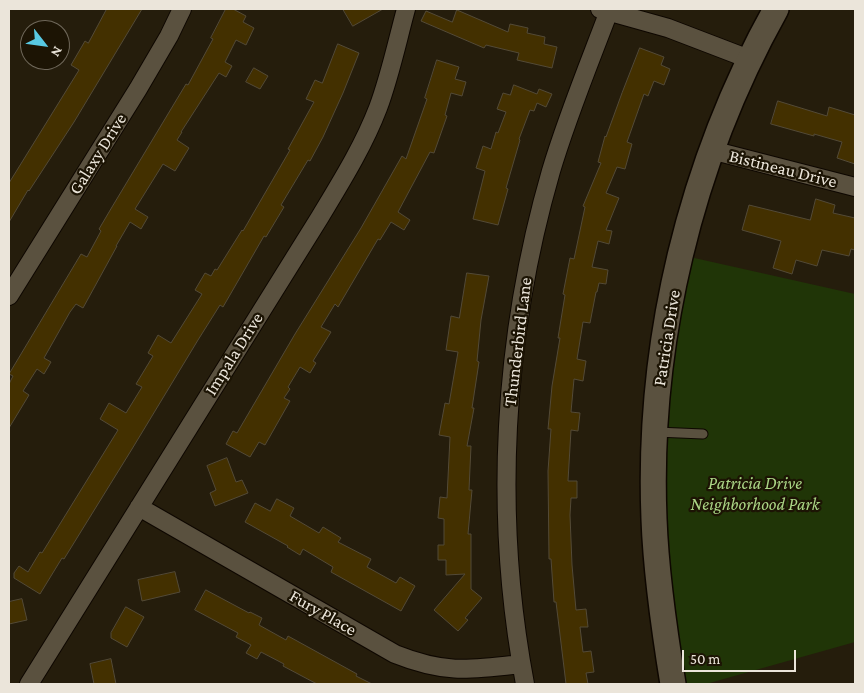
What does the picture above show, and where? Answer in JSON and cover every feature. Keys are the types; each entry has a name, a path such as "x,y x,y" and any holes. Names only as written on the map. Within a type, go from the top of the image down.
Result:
{"street":[{"name":"Galaxy Drive","path":"9,296 138,89 169,36 182,9"},
{"name":"Impala Drive","path":"29,684 320,217 352,162 380,101 406,9"},
{"name":"Patricia Drive","path":"673,684 665,635 656,556 654,518 654,432 660,374 671,304 684,240 711,150 732,95 776,9"},
{"path":"604,10 668,28 749,60"},
{"name":"Thunderbird Lane","path":"525,684 512,593 506,491 508,427 517,338 531,250 551,172 604,10"},
{"name":"Bistineau Drive","path":"711,150 855,187"},
{"name":"Fury Place","path":"140,507 395,654 433,667 459,670 475,670 521,664"}],"lane":[{"path":"654,432 703,434"}],"green space":[{"name":"Patricia Drive Neighborhood Park","path":"681,255 855,294 855,642 706,684 674,684 656,555"}],"building":[{"path":"107,9 142,9 74,122 28,190 9,222 9,183 79,70 71,65 85,41 88,43"},
{"path":"226,9 233,9 246,16 243,22 254,28 246,45 236,40 225,62 232,66 226,77 219,73 177,140 189,148 175,171 163,164 135,209 148,217 141,229 130,222 83,308 76,304 70,312 44,358 51,362 44,374 37,369 23,391 29,395 9,428 9,384 13,376 9,374 81,254 87,257 101,231 99,229 186,84 188,85 213,39 211,38"},
{"path":"343,9 383,9 353,26"},
{"path":"457,10 508,32 510,24 528,28 527,33 545,37 544,44 557,47 552,68 517,60 519,53 486,45 484,48 421,21 426,11 452,22"},
{"path":"338,44 359,53 343,93 310,161 308,160 281,205 284,207 266,237 264,236 223,307 220,305 64,559 62,558 40,594 14,578 14,573 19,566 28,572 40,552 42,553 118,430 100,419 109,403 126,413 142,387 136,384 153,356 148,353 158,335 171,343 202,294 195,290 205,273 211,276 215,269 217,270 243,231 290,150 288,149 314,102 306,99 315,80 322,83"},
{"path":"640,48 664,57 661,65 670,69 664,85 654,81 648,96 644,94 627,142 632,144 625,169 617,167 606,193 619,198 606,230 612,231 609,244 598,241 592,267 608,270 606,284 599,283 590,323 583,322 577,359 586,361 583,381 574,379 571,412 580,413 578,431 571,430 568,481 577,481 577,498 571,498 570,515 576,610 586,609 588,627 580,627 583,652 591,651 594,672 586,673 588,684 566,684 556,602 554,602 551,559 549,559 548,471 551,429 548,429 552,386 560,338 558,338 565,295 563,294 570,258 574,259 585,207 583,206 601,163 598,162 605,136"},
{"path":"437,60 459,67 455,79 466,82 462,96 451,93 445,115 447,116 434,153 430,152 398,212 410,220 404,230 391,222 380,240 378,239 338,307 335,304 321,327 331,332 313,361 316,363 310,373 300,367 284,398 290,401 265,445 259,442 250,457 226,444 233,431 237,433 295,334 361,228 402,156 406,159 427,99 425,98"},
{"path":"254,68 268,76 260,89 246,82"},
{"path":"514,85 537,94 539,89 552,94 546,107 537,103 534,111 530,110 519,139 498,225 473,219 485,171 476,168 483,146 491,149 496,132 498,133 506,112 497,109 503,93 510,95"},
{"path":"778,101 827,116 829,107 855,115 855,164 837,158 842,142 771,124"},
{"path":"816,199 835,205 833,213 855,218 855,250 851,249 849,256 822,250 817,266 796,260 792,274 773,268 781,241 742,230 749,205 810,220"},
{"path":"467,273 489,276 481,320 477,361 479,362 472,408 474,408 467,446 471,446 469,490 472,490 468,534 471,534 471,589 482,598 465,618 468,620 458,631 434,610 465,574 446,575 446,560 438,560 438,545 444,545 444,519 438,518 440,497 447,498 450,437 439,435 445,403 449,404 458,352 446,350 451,316 459,318"},
{"path":"227,458 236,482 242,480 248,493 215,506 210,493 216,490 207,466"},
{"path":"277,499 294,508 290,516 319,533 323,527 341,538 338,542 371,559 367,567 396,583 400,577 415,586 401,611 331,572 333,567 303,549 300,555 288,546 245,522 255,503 270,511"},
{"path":"175,572 180,592 142,601 138,580"},
{"path":"206,590 262,618 259,625 286,640 288,636 372,684 317,684 261,652 257,659 246,653 251,645 236,637 238,633 195,610"},
{"path":"22,599 27,620 9,624 9,602"},
{"path":"126,607 144,617 127,647 111,638 111,633"},
{"path":"111,659 116,684 94,684 90,664"}]}
